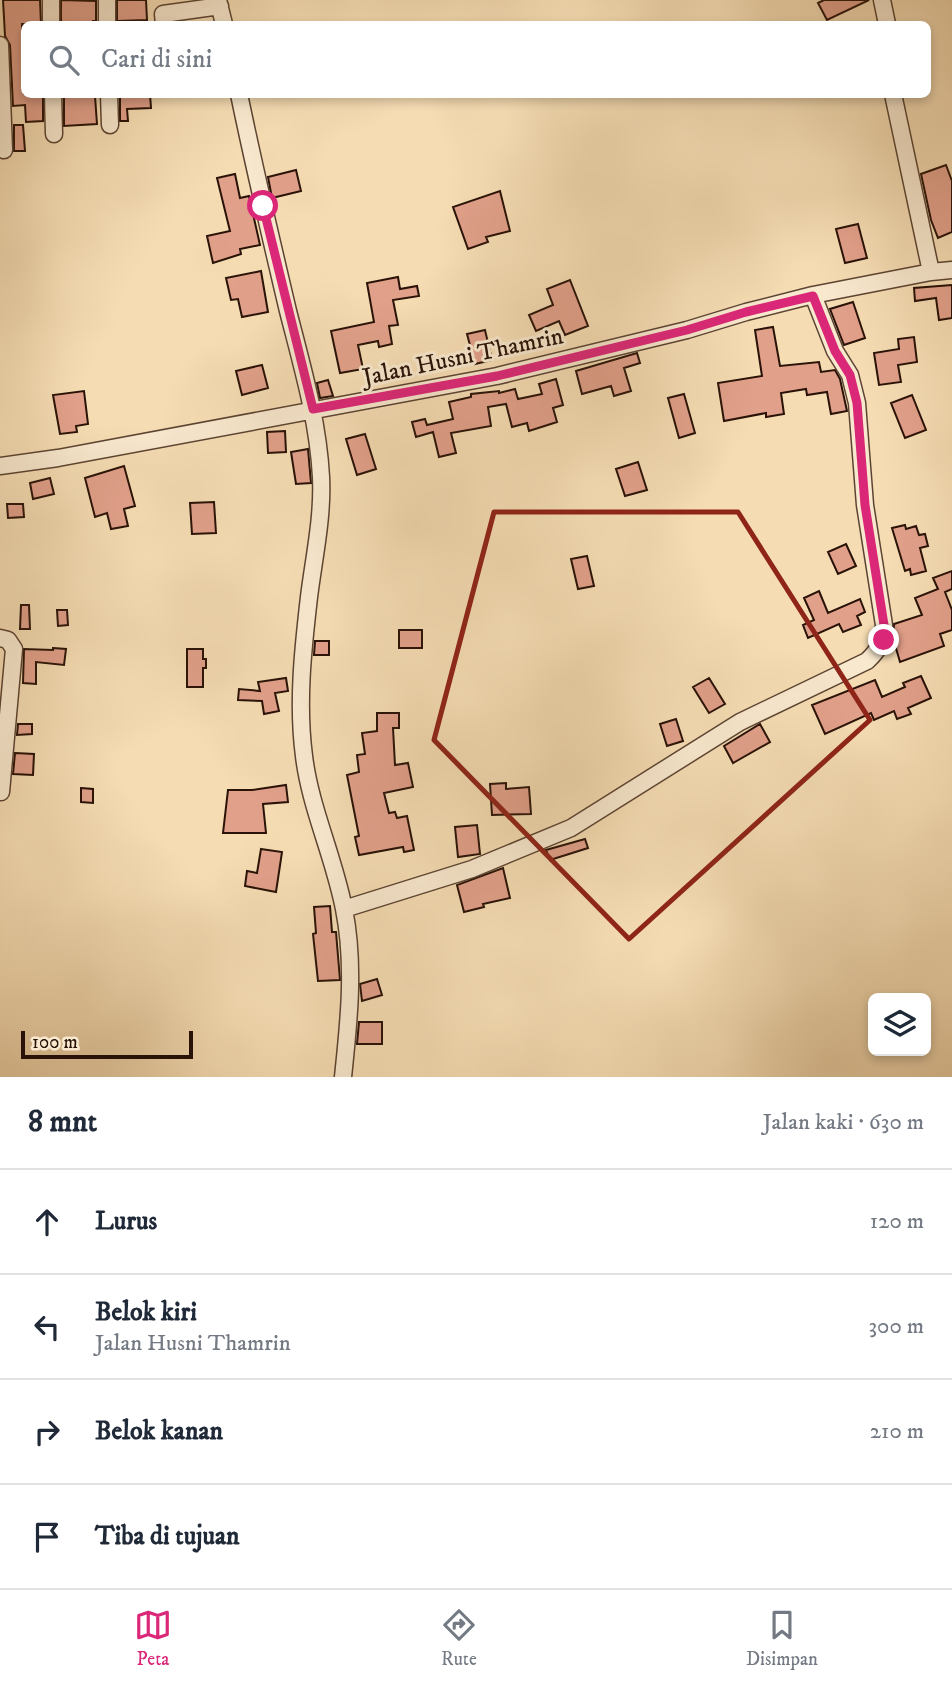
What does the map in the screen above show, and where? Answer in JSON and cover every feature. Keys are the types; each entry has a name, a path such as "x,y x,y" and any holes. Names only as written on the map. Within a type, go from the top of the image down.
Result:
{"street":[{"path":"51,0 51,21"},
{"path":"107,0 107,21"},
{"path":"882,0 886,21"},
{"path":"163,13 219,3 223,21"},
{"path":"0,45 4,150"},
{"path":"53,98 54,134"},
{"path":"109,98 110,125"},
{"path":"240,98 269,232 313,409 321,477 319,533 302,671 301,717 304,758 314,805 332,855 349,947 349,1012 343,1077"},
{"path":"894,98 931,272"},
{"name":"Jalan Husni Thamrin","path":"0,466 58,458 497,376 813,296 952,270"},
{"path":"344,909 472,869 571,828 740,722 867,661 877,652 884,640 884,625 865,505 857,403 850,375 835,351 813,296"},
{"path":"0,638 8,640 14,649 1,792"}],"highlighted area":[{"path":"494,512 738,512 870,720 629,939 434,740"}],"building":[{"path":"3,0 40,0 41,21 21,21 21,98 43,98 43,121 26,122 25,105 13,106 10,45 5,36"},
{"path":"61,0 96,1 96,21 61,21"},
{"path":"117,0 146,0 147,20 117,21"},
{"path":"824,0 869,0 827,20 818,3"},
{"path":"64,98 95,98 97,124 64,126"},
{"path":"120,98 150,98 151,108 127,109 128,121 120,121"},
{"path":"14,125 23,125 25,151 14,151"},
{"path":"946,165 952,181 952,232 938,238 931,220 921,174"},
{"path":"296,170 301,191 272,198 268,177"},
{"path":"235,174 240,198 249,196 260,245 240,249 241,254 213,263 207,236 230,231 217,178"},
{"path":"500,191 510,231 486,237 488,242 468,249 453,207"},
{"path":"858,224 867,258 845,263 836,229"},
{"path":"261,271 268,312 242,317 238,299 231,300 226,278"},
{"path":"398,277 400,289 417,286 419,296 393,300 398,325 389,326 392,344 379,347 378,341 358,345 363,369 340,373 331,331 374,322 367,283"},
{"path":"570,280 588,326 565,335 559,321 536,331 529,315 553,305 547,289"},
{"path":"952,285 952,318 939,320 936,298 915,301 914,288"},
{"path":"853,302 865,338 844,345 830,309"},
{"path":"773,327 780,366 819,362 821,372 835,370 840,379 847,411 831,414 827,392 807,395 806,389 781,393 784,414 766,417 766,413 724,421 718,383 762,376 755,330"},
{"path":"485,330 492,360 475,364 467,334"},
{"path":"914,337 917,362 898,365 901,382 879,385 874,353 899,349 898,339"},
{"path":"637,353 640,363 624,368 631,391 614,396 611,386 582,394 576,371"},
{"path":"262,365 268,388 242,395 236,371"},
{"path":"556,379 563,405 553,408 557,422 529,431 527,423 512,427 506,404 488,407 491,426 451,433 456,453 439,457 433,432 416,437 412,422 425,419 427,425 453,419 449,402 471,397 471,394 499,393 515,389 518,399 542,394 539,384"},
{"path":"328,380 333,396 320,398 317,383"},
{"path":"84,391 88,424 76,426 77,432 60,434 53,395"},
{"path":"684,394 695,433 679,438 668,398"},
{"path":"912,395 926,430 905,438 891,403"},
{"path":"285,431 286,452 268,453 267,432"},
{"path":"365,434 376,469 357,475 346,439"},
{"path":"308,449 311,483 296,484 291,452"},
{"path":"638,462 647,490 625,496 616,469"},
{"path":"124,466 135,506 124,509 128,526 111,529 107,513 95,517 85,478"},
{"path":"50,478 54,494 33,499 30,483"},
{"path":"214,502 216,533 192,534 190,503"},
{"path":"7,504 23,504 24,517 8,518"},
{"path":"905,525 906,529 916,526 919,535 925,534 928,546 920,548 926,571 911,575 910,569 905,571 892,528"},
{"path":"846,544 856,566 838,574 828,552"},
{"path":"587,556 594,586 578,589 571,559"},
{"path":"952,571 952,589 945,592 952,610 952,630 940,634 944,646 900,662 893,638 894,624 922,615 915,598 938,589 933,578"},
{"path":"819,591 828,613 860,599 865,612 857,616 861,625 843,632 839,624 808,638 803,625 814,620 804,598"},
{"path":"21,605 29,605 30,629 20,629"},
{"path":"57,610 67,610 68,625 58,626"},
{"path":"399,630 422,630 422,648 399,648"},
{"path":"315,641 329,641 329,655 314,655"},
{"path":"24,649 66,649 64,665 36,662 36,684 23,683"},
{"path":"187,649 203,649 206,668 203,668 203,687 187,687"},
{"path":"921,676 931,698 908,708 911,714 897,719 894,711 874,720 871,713 825,734 812,705 875,680 882,697 905,687 903,683"},
{"path":"286,678 288,691 275,693 279,711 264,714 262,701 238,700 239,689 260,691 258,682"},
{"path":"709,678 725,704 709,713 693,687"},
{"path":"377,713 399,713 399,728 393,728 395,765 408,763 413,787 384,793 389,813 395,812 397,818 407,816 414,850 404,852 403,847 359,855 355,837 359,836 347,775 359,772 357,755 365,754 362,733 377,731"},
{"path":"676,719 683,741 667,746 660,724"},
{"path":"18,724 32,724 32,734 17,735"},
{"path":"760,724 770,742 733,763 724,746"},
{"path":"15,753 34,754 33,775 13,774"},
{"path":"506,783 506,789 529,787 531,814 492,815 490,784"},
{"path":"286,785 288,802 263,804 266,833 223,833 228,790"},
{"path":"81,788 93,789 93,803 81,802"},
{"path":"477,825 480,854 458,857 455,827"},
{"path":"585,839 588,848 550,860 546,850"},
{"path":"261,849 282,852 276,892 245,886 247,871 257,873"},
{"path":"503,868 510,898 483,904 484,907 464,912 457,885"},
{"path":"330,906 332,932 336,932 340,980 318,981 313,934 316,933 314,907"},
{"path":"377,979 382,995 362,1001 360,984"},
{"path":"359,1022 382,1022 382,1044 357,1044"}],"route":[{"path":"263,206 313,409 497,376 813,296 835,351 850,375 857,403 862,479 884,640"}]}
